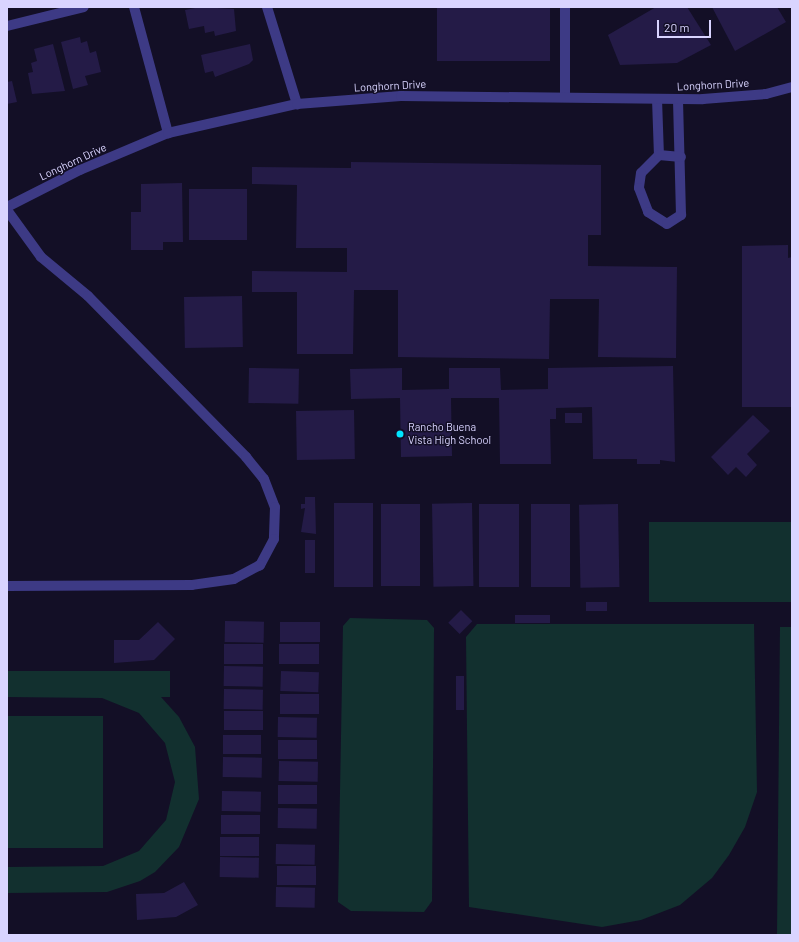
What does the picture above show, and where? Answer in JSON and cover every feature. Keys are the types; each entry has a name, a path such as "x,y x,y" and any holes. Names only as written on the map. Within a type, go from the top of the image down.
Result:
{"street":[{"path":"7,26 84,7"},
{"path":"134,7 168,133"},
{"path":"267,7 297,104"},
{"path":"565,7 565,97"},
{"name":"Longhorn Drive","path":"7,207 80,170 168,133 297,104 401,96 565,97 678,100 766,94 792,87"},
{"path":"657,100 659,155"},
{"path":"678,100 681,157 681,215 667,224 648,212 639,188 640,172 659,155 681,157"},
{"path":"7,210 41,257 88,296 246,457 264,479 275,507 274,539 260,565 234,579 192,585 7,586"}],"green space":[{"path":"649,522 792,522 792,602 649,602"},
{"path":"350,618 427,620 434,628 432,901 424,912 351,911 338,902 343,626"},
{"path":"477,624 754,624 757,792 745,827 729,855 712,878 680,905 641,920 602,927 469,907 466,637"},
{"path":"780,627 792,627 792,935 777,935"},
{"path":"7,671 170,671 170,697 161,697 179,717 195,747 199,799 179,847 155,872 140,881 107,892 7,893 7,867 103,866 139,851 166,820 175,782 165,743 139,713 102,698 7,697"},
{"path":"7,716 103,716 103,848 7,848"}],"building":[{"path":"200,7 234,9 236,31 215,36 214,31 205,33 204,26 189,29 185,10"},
{"path":"437,7 550,7 550,61 437,61"},
{"path":"656,7 687,7 711,45 677,63 620,65 608,35"},
{"path":"712,7 777,7 786,22 735,51"},
{"path":"80,37 81,43 87,41 90,53 96,51 101,72 85,76 88,85 73,89 61,42"},
{"path":"53,44 65,91 32,94 28,73 33,72 31,63 37,61 34,49"},
{"path":"250,44 253,60 249,64 215,77 213,71 205,73 201,55"},
{"path":"12,81 17,102 7,104 7,82"},
{"path":"351,162 601,165 601,235 588,235 588,266 677,267 676,358 598,357 599,299 550,299 549,359 398,357 398,290 354,290 353,354 297,354 297,292 252,292 252,271 347,272 347,248 296,248 297,185 252,184 252,167 351,168"},
{"path":"182,183 183,242 163,242 163,250 131,250 131,212 141,212 141,184"},
{"path":"189,189 247,189 247,240 189,240"},
{"path":"788,245 788,258 792,257 792,407 742,407 742,246"},
{"path":"242,296 243,347 185,348 184,297"},
{"path":"673,366 675,462 660,460 660,464 637,464 637,459 593,459 592,407 556,408 556,419 550,419 551,464 500,464 499,398 451,398 452,456 401,457 400,398 351,399 350,369 402,368 402,390 449,389 449,368 500,368 501,390 548,389 548,368"},
{"path":"249,368 299,369 298,404 248,403"},
{"path":"354,410 355,459 297,460 296,411"},
{"path":"565,413 582,413 582,423 565,423"},
{"path":"753,415 770,431 747,454 757,465 746,477 736,467 728,475 711,457"},
{"path":"305,497 315,497 316,534 301,532 305,508 301,509 301,504 305,504"},
{"path":"334,503 373,503 373,587 334,587"},
{"path":"472,503 473,586 433,587 432,504"},
{"path":"381,504 420,504 420,586 381,586"},
{"path":"479,504 519,504 519,587 479,587"},
{"path":"531,504 570,504 570,587 531,587"},
{"path":"618,504 619,587 580,588 579,505"},
{"path":"305,540 315,540 315,573 305,573"},
{"path":"586,602 607,602 607,611 586,611"},
{"path":"461,610 472,621 460,634 448,623"},
{"path":"515,615 550,615 550,623 515,623"},
{"path":"225,621 264,622 264,643 225,642"},
{"path":"158,622 175,639 154,660 114,663 114,640 139,640"},
{"path":"280,622 320,622 320,642 280,642"},
{"path":"224,644 263,644 263,664 224,664"},
{"path":"279,644 319,644 319,664 279,664"},
{"path":"224,666 263,667 263,687 224,686"},
{"path":"281,671 319,672 318,692 280,691"},
{"path":"456,676 464,676 464,710 456,710"},
{"path":"224,689 263,690 263,710 224,709"},
{"path":"280,694 319,694 319,714 280,714"},
{"path":"224,711 263,711 263,730 224,730"},
{"path":"278,717 317,718 317,738 278,737"},
{"path":"223,735 261,735 261,754 223,754"},
{"path":"278,740 317,740 317,759 278,759"},
{"path":"223,757 262,758 262,778 223,777"},
{"path":"279,761 318,762 318,782 279,781"},
{"path":"278,785 317,785 317,804 278,804"},
{"path":"222,791 261,792 261,812 222,811"},
{"path":"278,808 317,809 317,829 278,828"},
{"path":"221,815 260,815 260,834 221,834"},
{"path":"220,837 259,837 259,856 220,856"},
{"path":"276,844 315,845 315,865 276,864"},
{"path":"220,857 259,858 259,878 220,877"},
{"path":"277,866 316,866 316,885 277,885"},
{"path":"184,882 198,905 176,917 137,920 136,894 164,893"},
{"path":"276,887 315,888 315,908 276,907"}],"place":[{"name":"Rancho Buena Vista High School","path":"400,434"}]}
